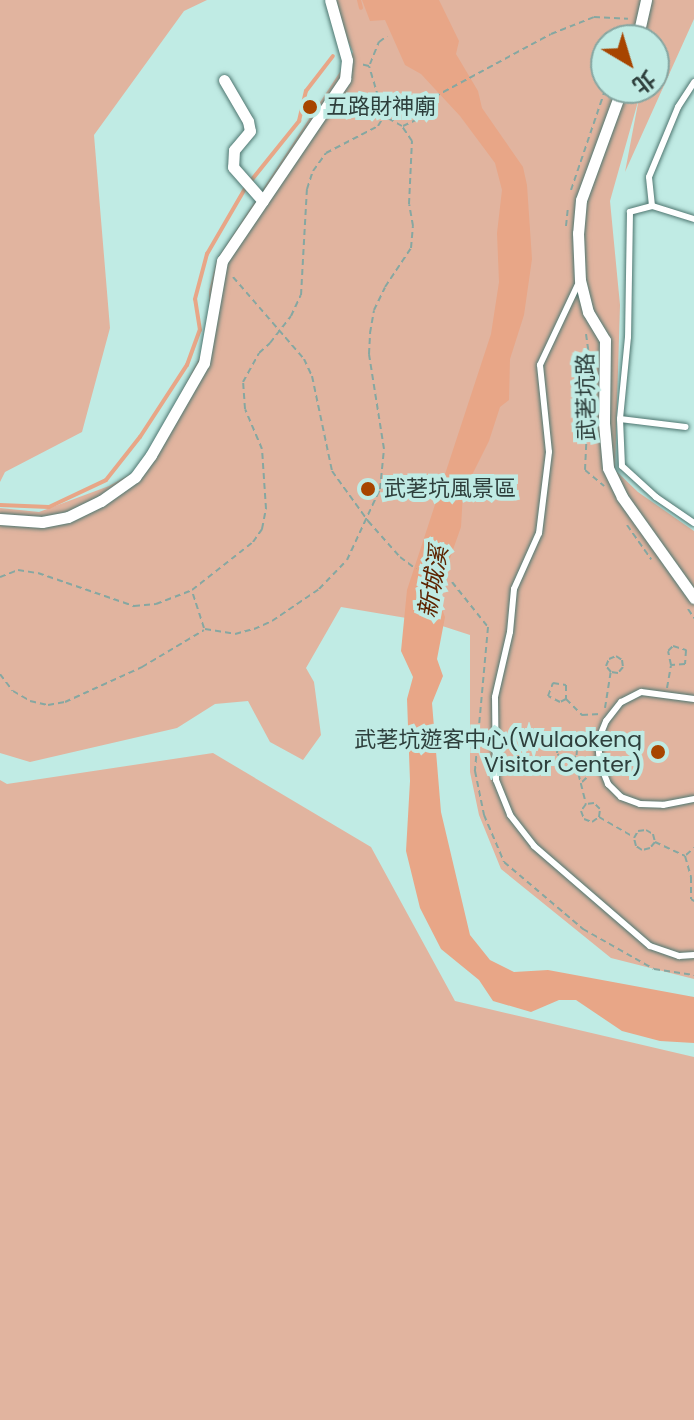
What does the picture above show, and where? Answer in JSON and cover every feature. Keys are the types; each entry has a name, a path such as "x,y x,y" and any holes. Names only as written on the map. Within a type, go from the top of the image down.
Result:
{"street":[{"path":"0,519 42,522 68,517 101,501 135,477 204,363 222,261 256,193 345,79 347,60 330,0"},
{"path":"641,24 646,0"},
{"path":"224,80 248,121 250,131 234,150 233,167 256,193"},
{"name":"武荖坑路","path":"616,104 581,200 578,233 580,280 588,312 605,340 604,423 608,468 622,497 694,598"}],"lane":[{"path":"652,206 649,177 678,107 694,82"},
{"path":"694,219 652,206 630,212 628,337 620,419 622,466 656,497 694,523"},
{"path":"580,280 540,365 549,452 539,533 514,589 510,632 495,697 496,780 510,815 534,846 650,946 679,956 694,955"},
{"path":"620,419 686,427"},
{"path":"694,699 667,693 641,692 621,702 606,721 598,741 600,764 608,784 621,797 640,804 663,805 694,799"}],"path":[{"path":"402,126 422,117 408,111 551,34 594,17 632,19"},
{"path":"0,674 13,691 30,701 48,705 65,702 128,674 205,629 235,634 272,621 297,605 347,560 368,521 380,489 384,449 369,354 372,321 385,287 411,248 409,184 412,141 402,126 384,116 369,66 379,42 387,36"},
{"path":"347,60 369,66"},
{"path":"0,577 18,570 38,573 134,606 156,604 192,590 234,560 262,529 267,492 262,449 245,409 243,382 259,353 291,316 301,295 307,189 313,171 326,153 378,126 384,116"},
{"path":"222,261 304,359 312,376 332,471 368,521 400,557 416,569"},
{"path":"452,582 488,627 480,695"},
{"path":"192,590 205,629"},
{"path":"667,693 671,665 668,651 673,646 686,650 685,664 671,665"},
{"path":"616,656 622,660 623,667 618,673 611,672 606,666 609,659 616,656"},
{"path":"606,721 605,692 611,672"},
{"path":"566,699 560,702 548,696 553,683 566,685 566,699 582,715 600,714 606,721"},
{"path":"576,756 569,761 561,759 557,753 558,745 565,741 573,742 577,749 586,804 581,811 584,819 592,822 599,817 600,809 594,803 586,804"},
{"path":"582,782 600,764"},
{"path":"599,817 634,838"},
{"path":"646,830 653,834 655,842 650,848 642,850 636,846 634,838 638,831 646,830"},
{"path":"655,842 685,856 691,877 691,899 694,901"},
{"path":"685,856 694,848"}],"shaded area":[{"path":"0,0 207,0 184,11 94,135 110,328 82,432 5,472 0,482"},
{"name":"武荖坑風景區","path":"329,0 694,0 694,19 670,72 670,24 590,24 590,104 637,104 610,201 620,305 615,470 638,492 694,531 694,979 611,958 501,869 479,815 470,772 470,635 430,622 341,607 306,668 314,682 321,735 303,760 270,742 248,701 215,704 177,728 30,762 0,753 0,508 39,512 109,486 134,472 159,434 199,359 209,333 209,291 217,259 353,52"},
{"name":"武荖坑風景區","path":"638,104 656,104 625,172"},
{"path":"213,753 371,847 455,1001 694,1057 694,1420 0,1420 0,780 7,784"}],"water":[{"name":"新城溪","path":"362,0 439,0 459,41 456,54 478,91 482,108 523,167 527,185 532,259 524,315 510,359 509,400 500,407 489,441 463,493 461,527 437,595 445,617 437,659 443,676 432,703 441,812 470,935 490,960 514,972 548,970 694,997 694,1043 660,1041 622,1031 576,1000 559,1000 531,1012 493,1001 479,980 441,949 420,908 406,851 410,781 407,699 413,677 401,651 407,590 491,334 499,282 497,233 502,190 495,163 460,116 421,74 405,65 385,20 370,21"}],"waterway":[{"path":"359,0 361,8"},
{"path":"0,505 49,507 106,480 140,437 187,365 200,330 195,299 207,254 246,187 299,121 306,91 333,56"}],"place":[{"name":"五路財神廟","path":"310,107"},
{"name":"武荖坑風景區","path":"368,489"},
{"name":"武荖坑遊客中心(Wulaokeng Visitor Center)","path":"658,752"}]}
